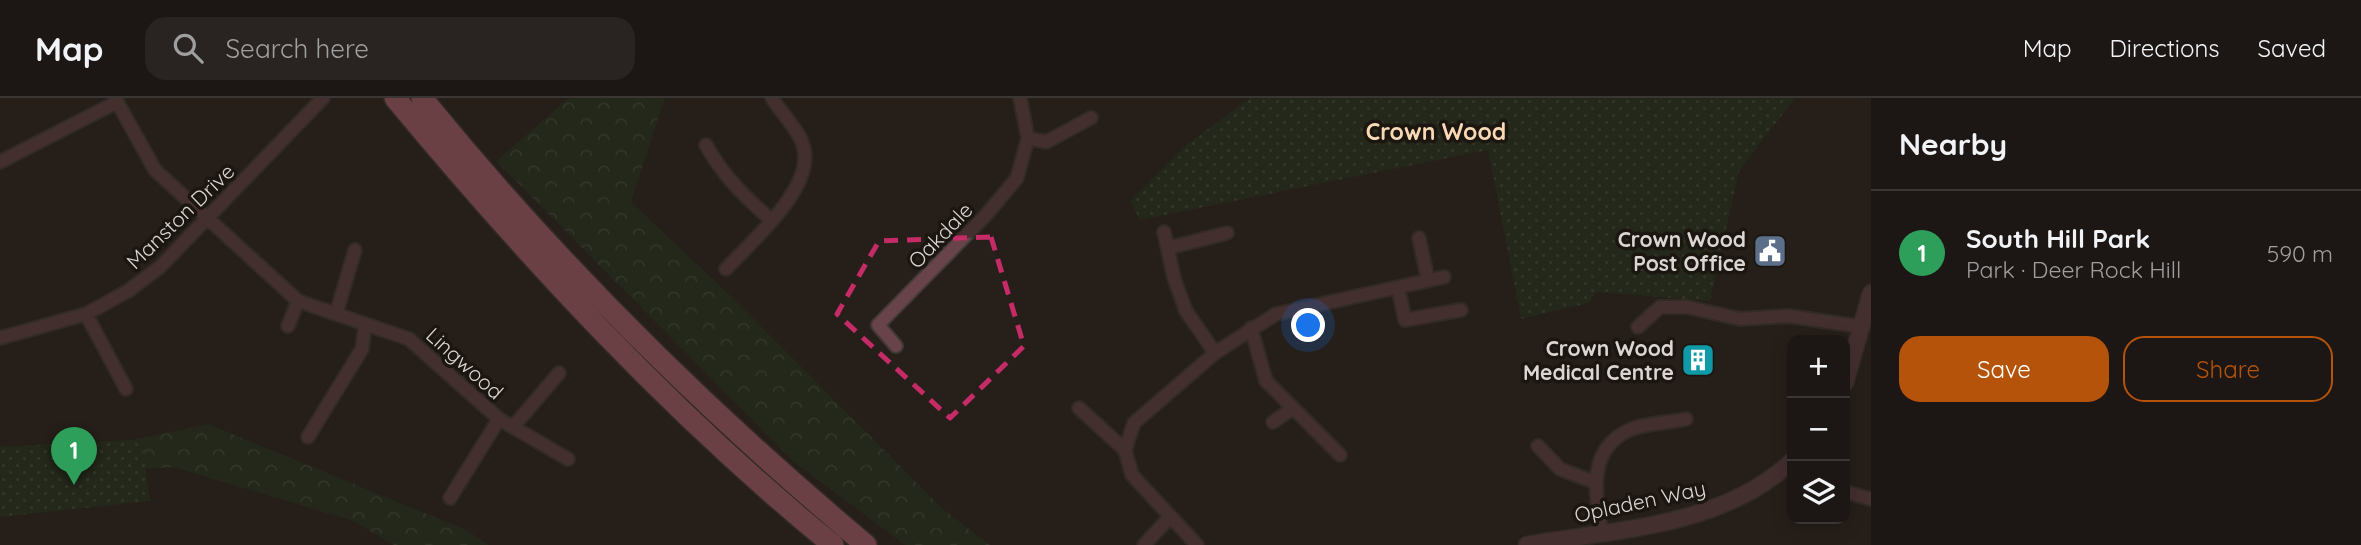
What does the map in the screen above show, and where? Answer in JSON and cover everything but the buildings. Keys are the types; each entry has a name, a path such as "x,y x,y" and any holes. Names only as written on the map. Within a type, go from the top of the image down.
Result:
{"highway":[{"path":"395,98 475,192 615,345 748,471 833,545"},
{"path":"422,98 494,183 628,327 771,463 866,545"}],"street":[{"name":"Manston Drive","path":"0,338 86,314 128,291 160,267 323,98"},
{"path":"726,269 772,220 801,181 806,169 804,146 772,98"},
{"name":"Oakdale","path":"896,346 878,325 986,215 1017,178 1028,138 1020,98"},
{"name":"Lingwood","path":"116,100 155,170 298,301 410,339 499,419 568,459"},
{"path":"0,162 116,100"},
{"path":"1028,138 1046,142 1091,118"},
{"path":"706,145 726,177 772,220"},
{"path":"1164,232 1174,278 1186,311 1215,353"},
{"path":"1168,248 1227,233"},
{"path":"1419,238 1429,281"},
{"path":"336,314 355,250"},
{"path":"1125,450 1134,424 1215,353 1276,314 1444,278"},
{"path":"1398,287 1405,320 1461,310"},
{"path":"1850,367 1871,293"},
{"path":"288,326 298,301"},
{"path":"1639,327 1660,307 1687,307 1740,319 1788,316 1863,327"},
{"path":"86,314 126,389"},
{"path":"309,437 362,349 365,325"},
{"path":"1251,328 1266,381 1340,455"},
{"name":"Lingwood","path":"513,427 559,373"},
{"path":"1079,408 1125,450 1132,475 1169,518 1197,545"},
{"path":"1273,422 1292,409"},
{"name":"Lingwood","path":"450,498 499,419"},
{"path":"1602,533 1594,482 1604,450 1628,431 1686,419"},
{"path":"1538,446 1560,469 1594,482"},
{"name":"Opladen Way","path":"1527,545 1602,533 1715,508 1758,488 1787,465"},
{"path":"1850,493 1871,499"},
{"path":"1144,545 1169,518"}],"highlighted area":[{"path":"991,237 1024,346 950,418 837,314 879,241"}],"green space":[{"path":"569,98 665,98 631,202 734,299 944,510 990,545 905,545 793,461 496,161"},
{"path":"1250,98 1795,98 1739,171 1710,301 1596,292 1589,303 1521,319 1488,150 1140,220 1130,201 1186,145"},
{"path":"208,424 466,530 489,545 394,545 351,520 173,467 0,480 0,447 132,440"},
{"path":"132,440 142,442 150,501 0,517 0,447"}],"place":[{"name":"Crown Wood Post Office","path":"1770,251"},
{"name":"Crown Wood Medical Centre","path":"1698,360"},
{"name":"South Hill Park","path":"74,485"}],"district":[{"name":"Crown Wood","path":"1436,131"}]}
